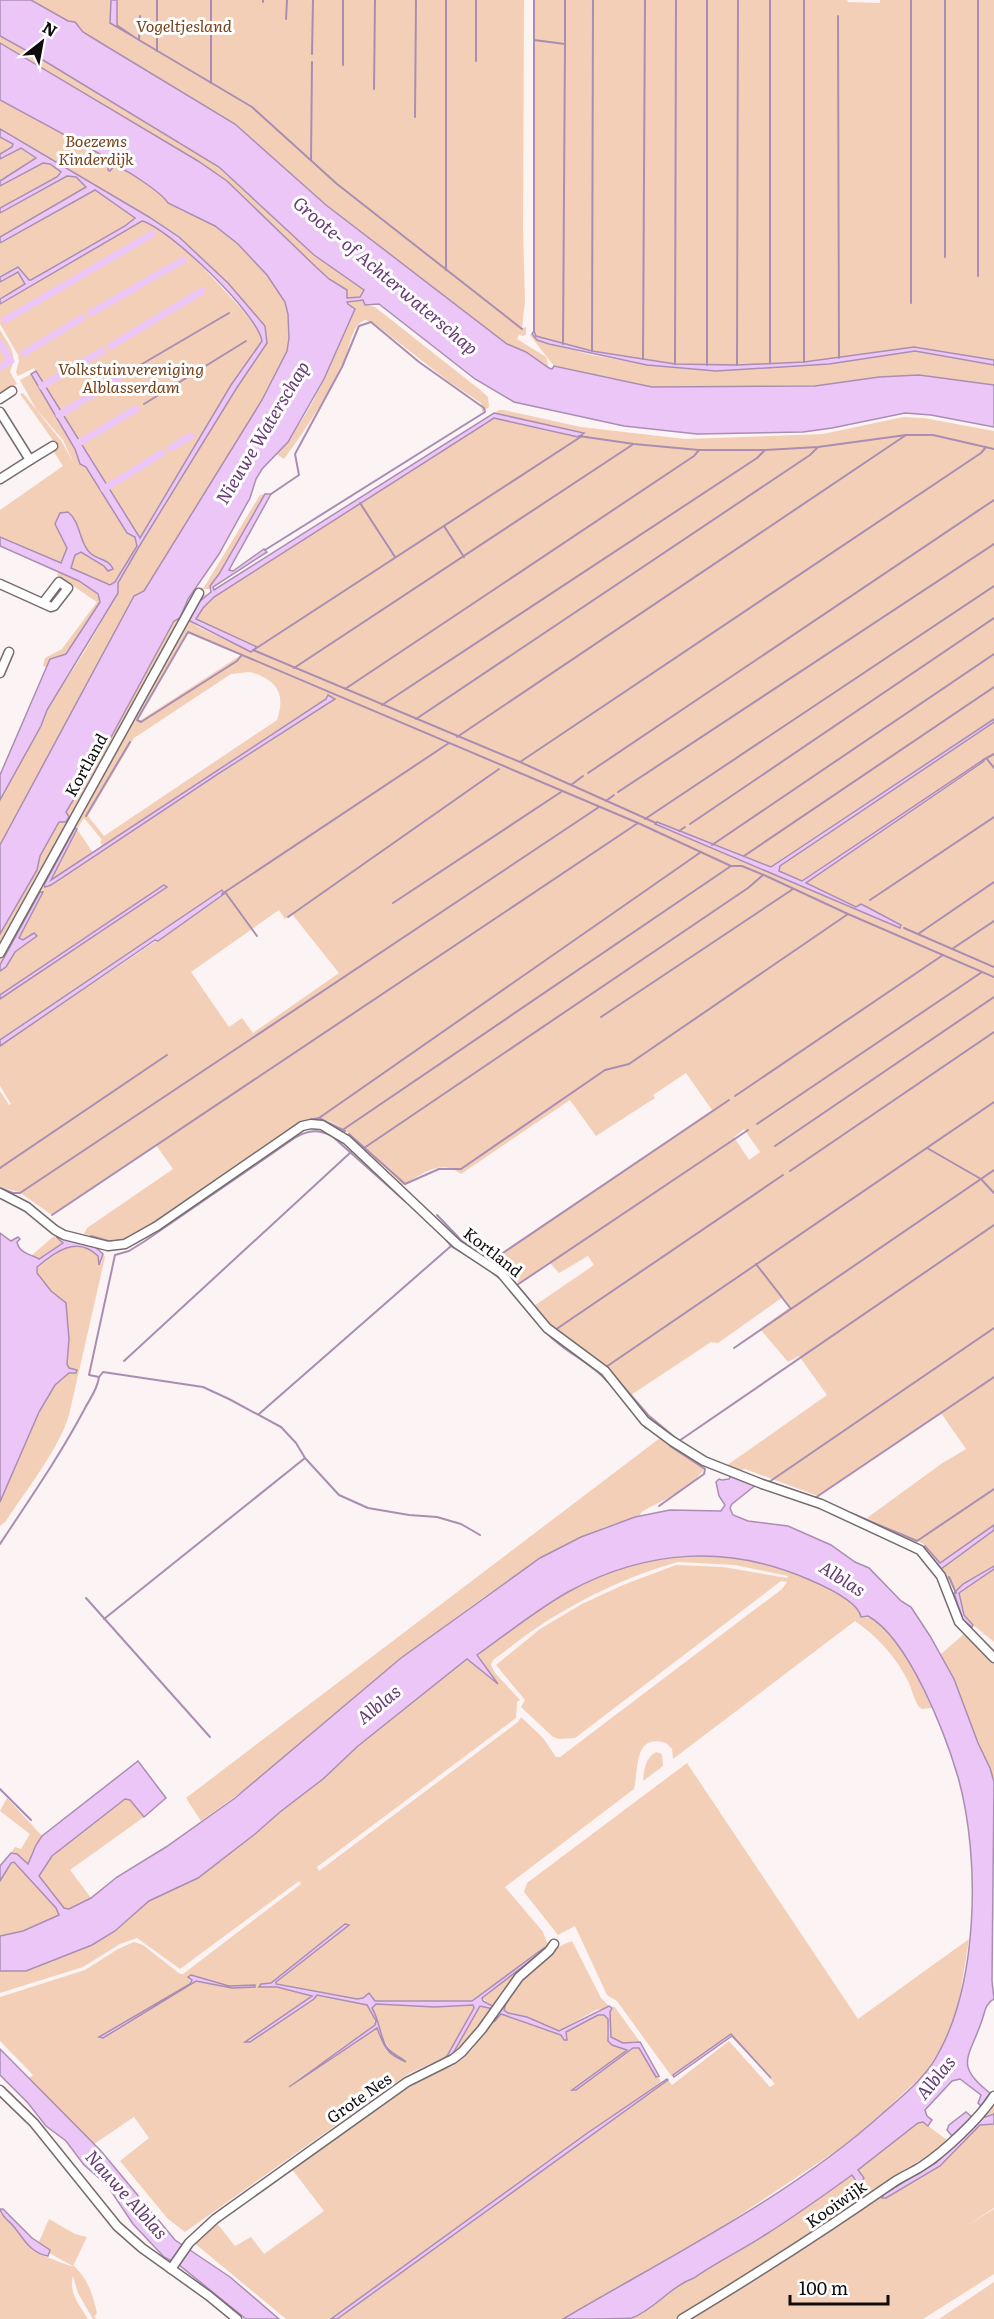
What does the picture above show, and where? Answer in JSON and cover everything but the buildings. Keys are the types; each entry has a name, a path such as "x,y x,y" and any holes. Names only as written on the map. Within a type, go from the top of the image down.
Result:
{"street":[{"path":"0,399 12,391"},
{"path":"0,412 30,460"},
{"path":"0,479 53,446"},
{"path":"0,585 43,603"},
{"name":"Kortland","path":"0,953 199,593"},
{"path":"0,673 9,652"},
{"name":"Kortland","path":"0,1193 27,1207 64,1235 108,1246 125,1244 157,1226 302,1126 310,1124 330,1128 365,1157 457,1244 501,1273 547,1328 604,1371 645,1421 656,1430 704,1461 762,1484 821,1503 914,1546 930,1560 941,1576 959,1622 994,1658"},
{"name":"Grote Nes","path":"172,2267 187,2245 215,2218 388,2095 462,2052 482,2029 519,1977 554,1944"},
{"path":"0,2090 34,2123 117,2226 237,2319"},
{"name":"Kooiwijk","path":"682,2319 772,2265 899,2178 922,2166 949,2144 987,2107 994,2096"}],"green space":[{"path":"0,0 111,0 110,23 138,41 117,25 117,0 524,0 525,301 522,328 526,327 526,334 519,335 517,339 546,357 549,368 526,352 507,344 449,300 326,205 241,129 220,115 219,167 314,255 364,290 364,294 360,297 347,298 347,290 329,279 227,181 197,161 178,208 215,226 238,244 276,285 285,302 288,314 287,351 262,400 144,591 134,596 0,845 0,800 41,726 47,710 116,597 118,583 140,544 267,343 267,339 253,312 228,283 165,227 253,321 262,341 231,385 140,538 138,537 34,368 18,376 16,372 18,355 0,324"},
{"path":"534,0 847,0 848,2 880,3 880,0 994,0 994,360 914,347 804,362 737,365 675,364 592,351 535,336"},
{"path":"363,300 366,305 375,307 479,389 488,397 489,407 482,412 481,403 448,381 375,324 365,320 354,332 344,360 324,399 284,459 276,454 301,422 311,404 355,309 347,302"},
{"path":"0,330 12,350 13,360 10,372 17,384 0,394"},
{"path":"529,334 549,344 592,355 647,365 716,371 829,364 915,351 994,365 994,385 919,375 879,377 815,386 652,387 554,366"},
{"path":"31,374 75,449 80,464 86,467 128,534 135,537 137,547 115,584 104,583 0,537 0,510 63,466 52,449 57,446 20,394 23,393 62,442 73,462 63,440 36,409 20,380"},
{"path":"504,410 581,427 685,439 823,434 903,417 924,418 994,431 994,1525 940,1563 922,1543 867,1518 941,1464 966,1449 941,1413 818,1496 745,1469 738,1471 726,1466 827,1395 799,1356 788,1362 760,1329 790,1307 783,1297 718,1343 711,1342 631,1395 606,1368 549,1325 534,1306 594,1265 588,1256 559,1273 549,1262 519,1283 491,1260 712,1110 686,1073 653,1095 655,1098 596,1136 570,1100 461,1174 446,1167 432,1169 403,1185 350,1134 326,1120 310,1119 297,1125 154,1223 124,1240 106,1240 84,1234 87,1228 173,1169 156,1145 52,1215 19,1192 0,1187 0,1091 9,1105 11,1104 0,1086 0,1046 224,895 222,891 0,1040 0,999 166,887 164,885 0,995 0,971 6,967 15,952 37,936 23,940 19,938 43,892 40,892 0,965 0,958 37,887 44,890 38,886 200,596 208,594 200,601 189,620 198,627 251,652 257,647 195,619 214,597 494,417 578,437 583,433 494,413","holes":["188,632 241,655 141,720 136,720","250,672 273,684 280,695 280,711 277,720 104,836 88,816 134,738 231,674","328,696 334,699 51,885 44,885 75,828 51,880 93,853 77,829 84,818 102,840 100,842 102,845 96,851 327,699","279,910 285,919 292,914 339,973 253,1033 242,1018 229,1027 191,972","744,1129 760,1152 749,1160 734,1137"]},
{"path":"265,494 210,586 211,589 203,589 260,495"},
{"path":"59,571 90,587 100,603 66,654 50,660 47,667 43,666 45,658 62,649 97,602 57,575"},
{"path":"180,618 171,639 69,817 66,812 110,739 174,621"},
{"path":"59,822 66,822 0,947 0,934 37,870 40,856"},
{"path":"55,1235 55,1238 63,1243 39,1259 31,1256"},
{"path":"69,1246 89,1249 101,1264 103,1254 105,1257 69,1415 50,1455 6,1521 0,1526 0,1502 39,1412 55,1385 69,1373 76,1373 77,1370 69,1368 67,1364 69,1339 66,1303 51,1291 37,1272 37,1267"},
{"path":"660,1438 706,1466 686,1487 643,1511 639,1516 605,1527 563,1546 484,1597 401,1658 255,1782 201,1821 186,1798"},
{"path":"994,1530 994,1566 963,1584 957,1591 941,1569"},
{"path":"705,1555 767,1564 815,1582 846,1599 856,1608 861,1617 873,1619 894,1638 913,1668 932,1708 919,1707 908,1681 892,1655 871,1633 855,1621 673,1759 672,1749 666,1743 655,1741 648,1743 640,1755 634,1789 505,1887 543,1932 548,1945 473,2001 374,2001 371,1997 357,1999 276,1984 348,1926 271,1983 261,1984 260,1987 277,1987 312,1996 246,2041 250,2042 317,1995 364,2004 374,2019 375,2025 290,2085 377,2028 386,2051 406,2061 386,2044 372,2008 376,2004 435,2007 472,2005 474,2008 447,2056 408,2074 185,2232 168,2219 120,2161 149,2138 134,2117 94,2144 29,2078 33,2075 0,2041 0,1997 85,1970 118,1949 134,1942 143,1945 183,1974 301,1884 299,1881 180,1969 137,1938 120,1944 83,1967 0,1993 0,1971 26,1971 92,1945 116,1931 149,1901 191,1882 255,1834 323,1779 358,1746 467,1659 495,1680 478,1655 551,1602 610,1571 659,1559","holes":["678,1562 735,1565 788,1576 787,1578 723,1567 676,1565 623,1585 582,1604 540,1629 496,1665 525,1700 521,1707 553,1737 575,1738 781,1581 787,1582 782,1589 560,1757 556,1757 543,1738 521,1717 518,1722 319,1871 317,1867 516,1718 517,1702 520,1700 495,1673 491,1665 493,1660 568,1608 640,1574","191,1975 229,1986 254,1985 255,1987 232,1988 196,1981 103,2038 100,2037 190,1984"]},
{"path":"994,1569 994,1642 966,1619 959,1593"},
{"path":"965,1633 988,1654 994,1663 994,1782 956,1687 940,1655"},
{"path":"656,1752 662,1754 663,1766 643,1781 647,1761"},
{"path":"687,1763 858,2019 969,1939 958,2008 943,2045 924,2074 842,2147 722,2227 563,2319 337,2319 668,2080 672,2085 729,2041 770,2087 775,2084 731,2034 672,2077 617,2001 607,1995 575,1926 558,1935 524,1892 527,1883"},
{"path":"7,1798 42,1836 28,1864 17,1854 11,1853 15,1847 21,1849 30,1834 0,1811"},
{"path":"124,1800 130,1800 144,1817 70,1870 91,1898 69,1909 64,1908 39,1876 55,1854 66,1844"},
{"path":"14,1862 56,1908 59,1916 23,1931 0,1936 0,1881 11,1863"},
{"path":"572,1941 601,1998 609,2006 596,2010 559,2031 504,2010 505,2004 534,1967 552,1952"},
{"path":"529,1962 508,1984 494,2007 482,1998"},
{"path":"480,2006 492,2009 467,2042 453,2053"},
{"path":"614,2006 640,2042 623,2043 611,2037 610,2012"},
{"path":"498,2013 494,2021 500,2014 561,2035 565,2040 567,2040 565,2032 598,2015 604,2015 608,2019 607,2036 612,2045 627,2050 573,2090 633,2048 639,2048 661,2082 331,2319 286,2319 193,2242 216,2222 235,2246 251,2237 264,2254 324,2211 291,2168 427,2075 453,2066 471,2051"},
{"path":"994,2103 994,2114 986,2115 958,2144 926,2169 891,2189 884,2198 940,2166 980,2125 994,2124 994,2208 966,2226 994,2209 994,2274 923,2319 689,2319 895,2183 991,2110"},
{"path":"923,2122 947,2140 938,2149 886,2181 831,2221 675,2319 630,2319 668,2295 683,2282 694,2278 765,2235 852,2175 858,2184 862,2174 857,2170 918,2123"},
{"path":"0,2209 31,2249 74,2266 79,2271 92,2294 97,2313 94,2317 97,2319 93,2319 78,2293 73,2276 73,2293 88,2319 0,2319"},
{"path":"49,2219 75,2234 87,2237 73,2266 49,2253 50,2250 39,2242"},
{"path":"994,2282 994,2319 939,2319"}],"water":[{"path":"0,0 31,0 68,21 75,22 83,32 235,124 326,205 507,344 526,352 549,368 552,369 554,366 652,387 815,386 879,377 919,375 994,385 994,427 931,415 905,413 803,432 697,434 624,426 514,402 475,379 379,304 365,305 363,300 347,302 355,309 324,379 288,442 262,469 256,479 250,498 219,554 188,599 180,618 174,621 110,739 66,812 69,817 66,822 59,822 40,856 37,870 0,934 0,845 134,596 144,591 262,400 287,351 289,338 285,302 267,275 238,244 215,226 168,203 126,171 114,166 110,171 108,170 109,161 102,155 0,100 0,43 198,161 227,181 329,279 347,290 347,298 360,297 364,290 314,255 219,167 0,36"},
{"path":"111,0 117,0 117,25 139,40 110,23"},
{"path":"0,129 179,237 228,283 265,326 267,343 140,545 118,583 118,593 47,710 41,726 0,800 0,775 50,659 66,654 100,602 98,594 79,581 0,546 0,537 61,563 67,548 55,524 60,513 68,512 75,521 86,549 109,563 113,569 108,571 81,552 75,555 71,568 110,585 115,582 137,546 135,537 127,533 86,467 80,464 75,449 31,374 36,371 140,538 231,385 262,341 257,328 245,312 211,274 172,239 142,221 0,304 0,299 25,284 18,272 0,282 0,277 18,267 31,280 135,218 95,190 0,243 0,237 86,187 76,177 67,176 0,213 0,208 57,177 61,172 50,164 43,163 0,186 0,181 36,158 21,148 0,159 0,154 13,144 0,137"},
{"path":"534,331 536,336 592,351 675,364 737,365 804,362 914,347 994,360 994,365 915,351 829,364 716,371 647,365 549,344 537,340 532,334"},
{"path":"494,413 584,433 578,437 494,418 214,597 196,619 257,647 251,652 188,620 200,601 211,592 210,586 265,494 271,494 229,570 233,571 264,549 267,552 213,587 214,590"},
{"path":"328,695 335,699 45,887 75,828 77,829 51,880 326,699"},
{"path":"994,719 994,722 780,866 779,871 802,881 983,760 806,883 856,907 861,904 901,925 900,928 655,824 657,822 771,867"},
{"path":"164,885 167,887 0,999 0,995"},
{"path":"222,890 224,894 158,941 155,940 0,1046 0,1040"},
{"path":"40,892 43,892 19,938 23,940 34,933 37,936 15,952 6,967 0,971 0,965"},
{"path":"0,1233 11,1241 18,1237 20,1239 17,1242 20,1249 39,1259 63,1243 56,1237 94,1246 103,1254 99,1265 98,1256 90,1250 74,1246 59,1251 37,1267 37,1273 51,1291 66,1303 69,1339 67,1364 69,1368 77,1370 76,1373 69,1373 55,1385 39,1412 0,1502"},
{"name":"Alblas","path":"731,1475 757,1484 732,1504 730,1508 733,1515 748,1521 788,1526 831,1545 855,1562 869,1568 901,1601 911,1607 954,1679 990,1768 994,1782 992,1981 994,1999 987,2006 968,2061 968,2068 972,2075 990,2093 981,2106 978,2103 981,2095 960,2079 952,2081 925,2110 927,2116 932,2120 928,2126 923,2122 918,2123 858,2170 864,2178 859,2185 852,2175 776,2228 678,2286 632,2318 563,2319 769,2199 846,2144 902,2097 927,2071 948,2034 959,2000 967,1963 971,1924 970,1846 958,1777 924,1689 898,1645 868,1616 861,1617 854,1605 810,1580 780,1568 749,1561 688,1556 657,1560 627,1567 568,1592 533,1614 477,1655 498,1684 467,1659 358,1746 323,1779 198,1878 149,1901 115,1931 92,1945 26,1971 0,1971 0,1936 23,1931 59,1915 56,1908 14,1862 11,1863 0,1881 0,1866 11,1853 17,1854 28,1864 42,1836 138,1761 166,1798 144,1817 130,1800 125,1799 52,1856 39,1876 64,1908 69,1909 91,1898 117,1877 166,1847 235,1798 401,1658 540,1558 581,1537 635,1517 670,1510 721,1511 725,1505 719,1496 716,1482 719,1479 729,1479"},
{"path":"994,1525 994,1530 941,1569 923,1547 925,1546 940,1563"},
{"path":"994,1566 994,1569 959,1593 964,1615 973,1625 972,1627 963,1620 954,1593 963,1584"},
{"path":"345,1924 349,1925 276,1984 357,1999 369,1993 375,2001 472,2001 547,1948 482,1998 483,2001 494,2007 506,2003 504,2010 508,2013 527,2017 559,2031 609,2006 612,2008 610,2012 611,2037 623,2043 640,2042 659,2076 656,2077 639,2048 633,2048 576,2090 572,2090 627,2050 612,2045 608,2041 608,2019 604,2015 598,2015 566,2032 567,2040 564,2040 561,2035 501,2014 494,2022 498,2014 493,2009 480,2006 451,2057 439,2062 447,2056 474,2008 473,2005 435,2007 376,2004 372,2008 386,2046 406,2062 394,2056 387,2049 377,2028 289,2087 375,2025 376,2021 367,2005 317,1995 250,2042 245,2042 312,1996 277,1987 259,1987 261,1984 271,1983"},
{"path":"191,1975 229,1986 255,1985 255,1987 232,1988 196,1981 103,2038 99,2037 190,1984 192,1980 188,1977"},
{"path":"731,2034 771,2078 732,2036 674,2077 673,2075"},
{"name":"Nauwe Alblas","path":"0,2049 101,2151 175,2240 230,2277 279,2319 246,2319 179,2265 164,2257 133,2224 107,2185 84,2165 66,2141 46,2126 28,2103 0,2075"},
{"path":"667,2079 337,2319 331,2319 586,2134"},
{"path":"966,2112 972,2117 952,2136 947,2130 949,2125"},
{"path":"994,2114 994,2124 980,2125 940,2166 886,2198 882,2198 884,2194 936,2163 982,2118"},
{"path":"0,2209 3,2209 32,2238 50,2250 48,2256 29,2246"}],"waterway":[{"path":"157,0 157,51"},
{"path":"211,0 211,83"},
{"path":"286,19 287,0"},
{"path":"312,54 313,0"},
{"path":"343,0 343,65"},
{"path":"374,89 375,0"},
{"path":"415,117 416,0"},
{"path":"446,0 446,270"},
{"path":"476,0 476,61"},
{"path":"534,0 534,331"},
{"path":"534,40 565,44 565,0"},
{"path":"592,351 593,0"},
{"path":"643,359 645,0"},
{"path":"675,364 676,0"},
{"path":"707,0 707,365"},
{"path":"737,365 738,0"},
{"path":"770,0 770,363"},
{"path":"804,0 804,362"},
{"path":"911,0 911,303"},
{"path":"945,0 945,257"},
{"path":"978,0 978,276"},
{"path":"139,40 140,16"},
{"path":"838,16 839,358"},
{"path":"139,40 252,107 337,184 522,329"},
{"path":"563,344 565,44"},
{"path":"311,160 312,62"},
{"path":"5,320 152,234"},
{"path":"91,313 183,260"},
{"path":"111,346 202,291"},
{"path":"125,374 229,313"},
{"path":"24,353 82,318"},
{"path":"265,550 485,412 484,408 419,362 371,322 359,326 342,367 295,454 299,475 271,494"},
{"path":"144,404 246,341"},
{"path":"0,343 11,361 0,367"},
{"path":"42,386 102,351"},
{"path":"59,415 118,379"},
{"path":"77,444 136,409"},
{"path":"579,436 699,450 765,450 818,447 906,435 933,435 994,449"},
{"path":"457,737 906,435"},
{"path":"171,448 191,436"},
{"path":"255,649 582,436"},
{"path":"294,668 632,445"},
{"path":"416,719 810,455 818,447"},
{"path":"520,762 981,453 986,447"},
{"path":"345,689 694,456 699,450"},
{"path":"382,705 757,458 765,450"},
{"path":"104,489 162,453"},
{"path":"588,773 994,500"},
{"path":"360,503 395,557"},
{"path":"444,526 464,557"},
{"path":"618,792 994,544"},
{"path":"645,819 994,586"},
{"path":"690,824 994,618"},
{"path":"241,656 237,661 141,722 137,720 188,632 638,823 731,866 742,866 764,875 994,977"},
{"path":"253,650 520,762 656,823"},
{"path":"712,845 994,654"},
{"path":"744,856 994,687"},
{"path":"86,816 130,742"},
{"path":"222,894 449,743"},
{"path":"983,760 994,754"},
{"path":"987,759 994,768"},
{"path":"288,917 499,769"},
{"path":"571,785 583,776"},
{"path":"393,903 561,792"},
{"path":"606,801 614,795"},
{"path":"0,1188 20,1193 599,807"},
{"path":"870,900 994,817"},
{"path":"52,1215 638,823"},
{"path":"679,831 685,827"},
{"path":"319,1118 701,852"},
{"path":"344,1129 731,866"},
{"path":"364,1148 748,888 763,875"},
{"path":"918,934 994,882"},
{"path":"601,1017 793,889"},
{"path":"225,892 257,936"},
{"path":"349,1134 405,1184 439,1169 461,1169 605,1070 629,1064 848,914"},
{"path":"952,949 994,921"},
{"path":"904,928 994,967"},
{"path":"735,1096 943,955"},
{"path":"757,1124 982,972"},
{"path":"775,1146 994,997"},
{"path":"790,1171 994,1032"},
{"path":"0,1168 167,1055"},
{"path":"491,1261 729,1100"},
{"path":"606,1367 994,1102"},
{"path":"309,1120 319,1118 345,1131"},
{"path":"517,1285 748,1130"},
{"path":"406,1202 332,1136 314,1131 296,1137 145,1241 129,1251 115,1255 89,1375 99,1377 103,1372 203,1387 281,1427 296,1443 305,1458 339,1495 368,1508 437,1517 461,1524 480,1535"},
{"path":"927,1148 981,1179 994,1193"},
{"path":"124,1361 351,1152"},
{"path":"734,1348 994,1170"},
{"path":"555,1330 783,1175"},
{"path":"149,1226 216,1180"},
{"path":"437,1215 462,1241 495,1264"},
{"path":"679,1441 994,1225"},
{"path":"91,1236 112,1242"},
{"path":"443,1236 451,1246 471,1258"},
{"path":"259,1414 451,1246"},
{"path":"756,1264 791,1309"},
{"path":"489,1270 503,1281"},
{"path":"508,1275 532,1303"},
{"path":"769,1482 994,1328"},
{"path":"545,1331 608,1382"},
{"path":"610,1371 648,1415 678,1440"},
{"path":"0,1544 64,1445 95,1390 99,1377"},
{"path":"815,1498 994,1377"},
{"path":"629,1407 646,1428"},
{"path":"659,1506 704,1474 705,1469 670,1446"},
{"path":"104,1619 305,1458"},
{"path":"755,1477 807,1495"},
{"path":"851,1513 917,1541 994,1489"},
{"path":"949,1577 956,1593"},
{"path":"86,1598 210,1737"},
{"path":"0,1789 31,1820"}],"park label":[{"name":"Vogeltjesland","path":"184,26"},
{"name":"Boezems Kinderdijk","path":"96,150"},
{"name":"Volkstuinvereniging Alblasserdam","path":"131,378"}],"water label":[{"name":"Groote- of Achterwaterschap","path":"385,276"},
{"name":"Nieuwe Waterschap","path":"263,433"}]}
